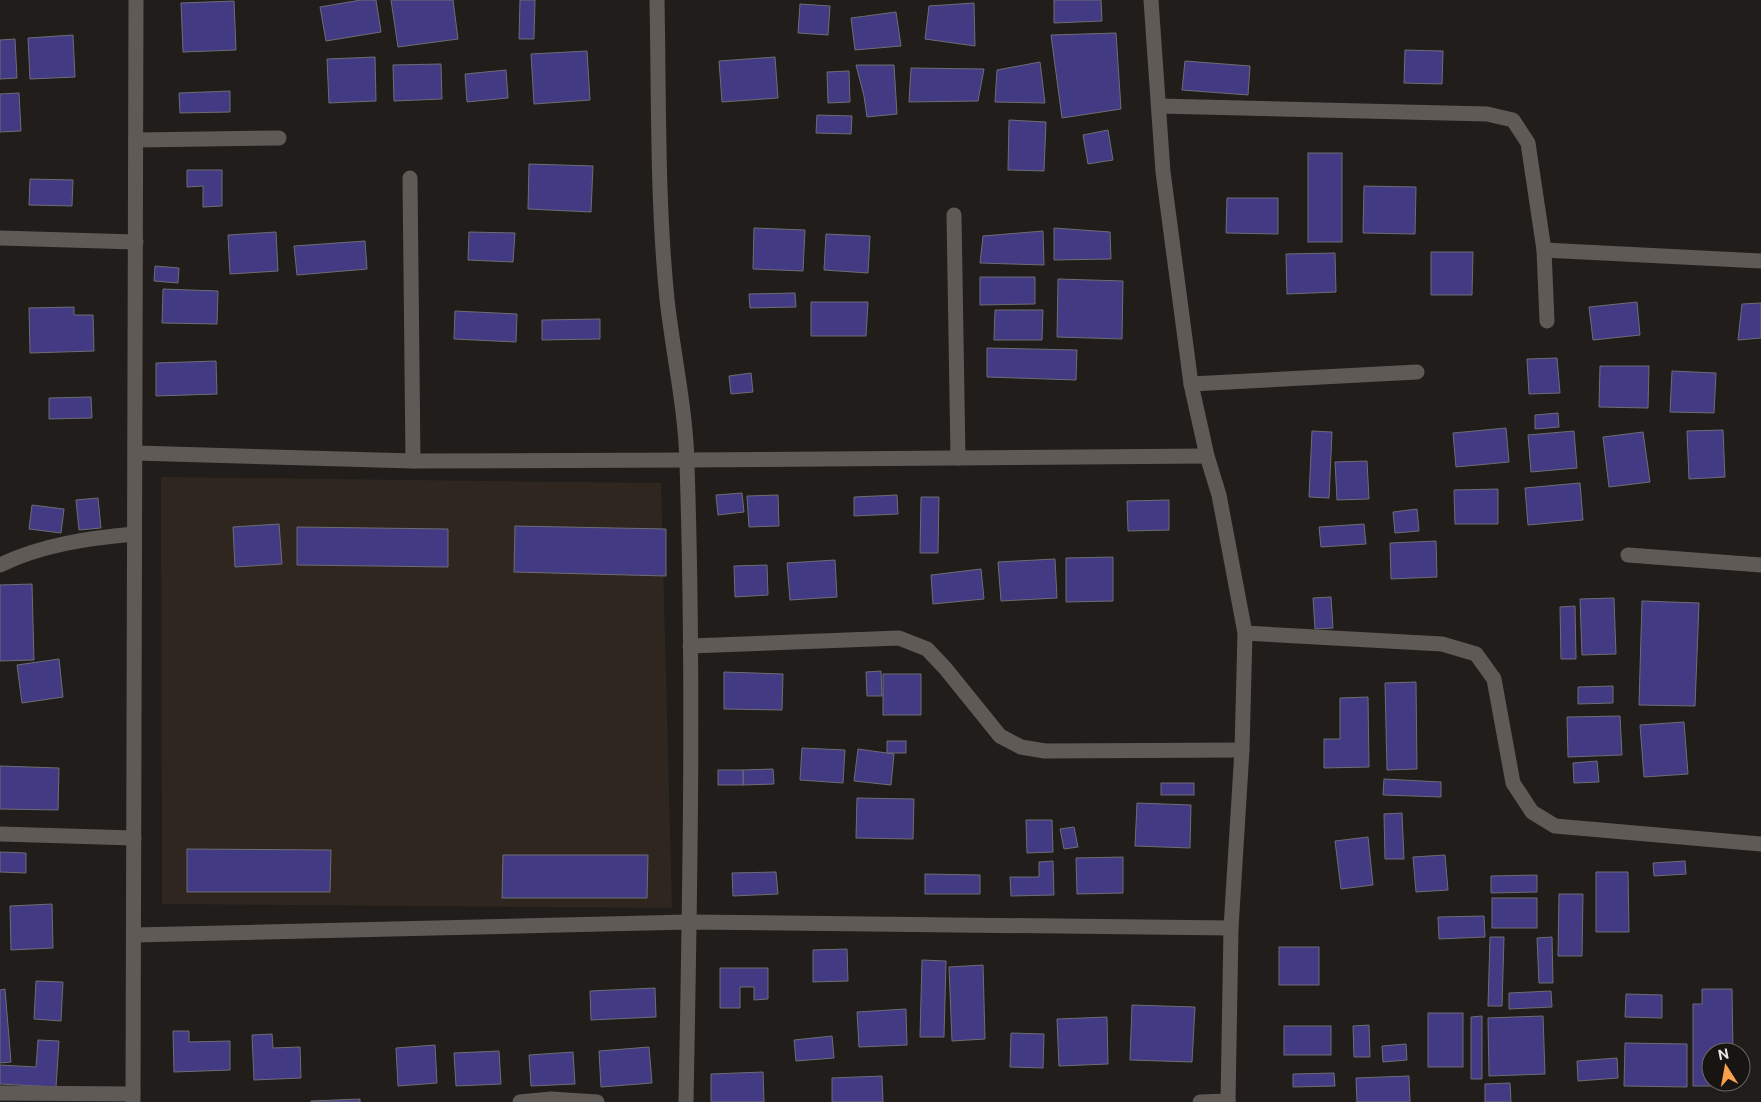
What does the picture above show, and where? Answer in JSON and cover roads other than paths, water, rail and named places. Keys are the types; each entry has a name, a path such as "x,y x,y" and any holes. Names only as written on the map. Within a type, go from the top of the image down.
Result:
{"street":[{"path":"0,1093 133,1098 136,0"},
{"path":"657,0 662,228 667,300 687,460 690,646 686,1102"},
{"path":"1151,0 1163,172 1191,384 1207,456 1219,495 1245,633 1242,750 1231,928 1228,1101 1200,1102"},
{"path":"1159,106 1487,114 1513,120 1528,143 1544,250 1547,321"},
{"path":"136,140 279,138"},
{"path":"410,178 413,461"},
{"path":"954,215 958,458"},
{"path":"0,238 136,242"},
{"path":"1544,250 1761,261"},
{"path":"1191,384 1417,372"},
{"path":"136,453 413,461 1207,456"},
{"path":"0,565 15,558 93,538 134,534"},
{"path":"1628,555 1761,565"},
{"path":"1245,633 1442,644 1476,654 1494,679 1513,783 1532,812 1556,826 1761,844"},
{"path":"690,646 899,638 927,649 945,668 1000,736 1021,747 1045,751 1242,750"},
{"path":"0,834 134,838"},
{"path":"134,935 689,922 1231,928"},
{"path":"520,1102 551,1099 597,1102"}]}
